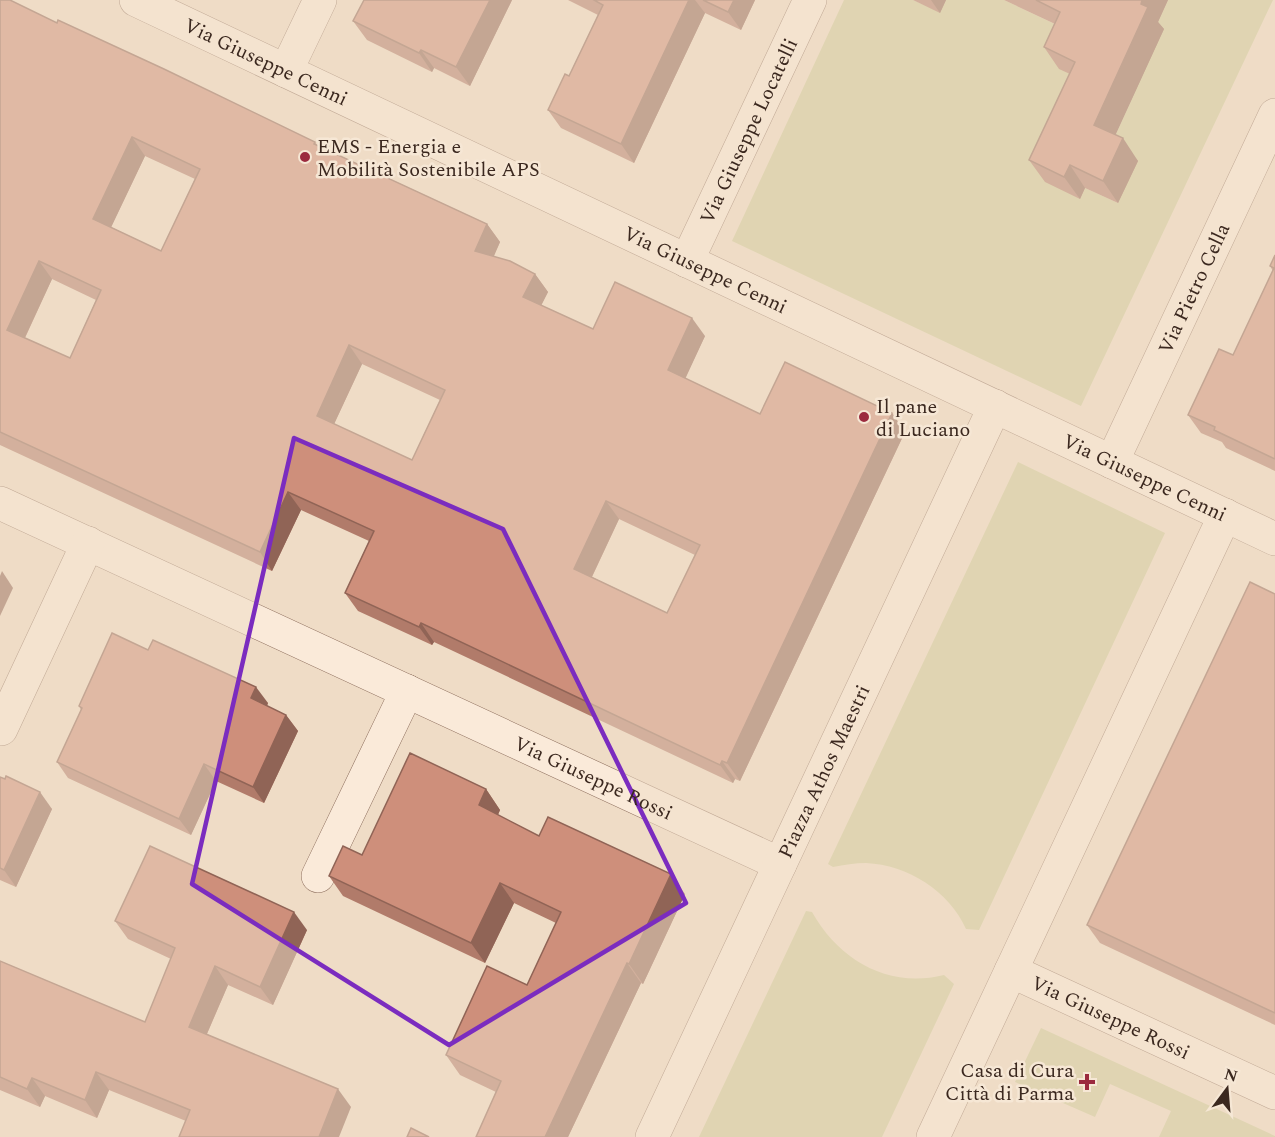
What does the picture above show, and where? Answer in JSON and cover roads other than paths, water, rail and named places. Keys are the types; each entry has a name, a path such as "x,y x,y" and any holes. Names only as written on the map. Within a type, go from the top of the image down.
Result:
{"street":[{"name":"Via Giuseppe Cenni","path":"136,0 1275,539"},
{"path":"286,71 320,0"},
{"name":"Via Giuseppe Locatelli","path":"687,261 810,0"},
{"name":"Via Pietro Cella","path":"1112,462 1275,115"},
{"name":"Piazza Athos Maestri","path":"652,1137 995,406"},
{"name":"Via Giuseppe Rossi","path":"0,503 780,864"},
{"path":"933,1137 1225,515"},
{"path":"1,729 88,543"},
{"path":"318,876 407,691"},
{"name":"Via Giuseppe Rossi","path":"1011,971 1275,1093"}],"place":[{"name":"EMS - Energia e Mobilità Sostenibile APS","path":"305,157"},
{"name":"Il pane di Luciano","path":"864,417"},
{"name":"Casa di Cura Città di Parma","path":"1087,1082"}]}
